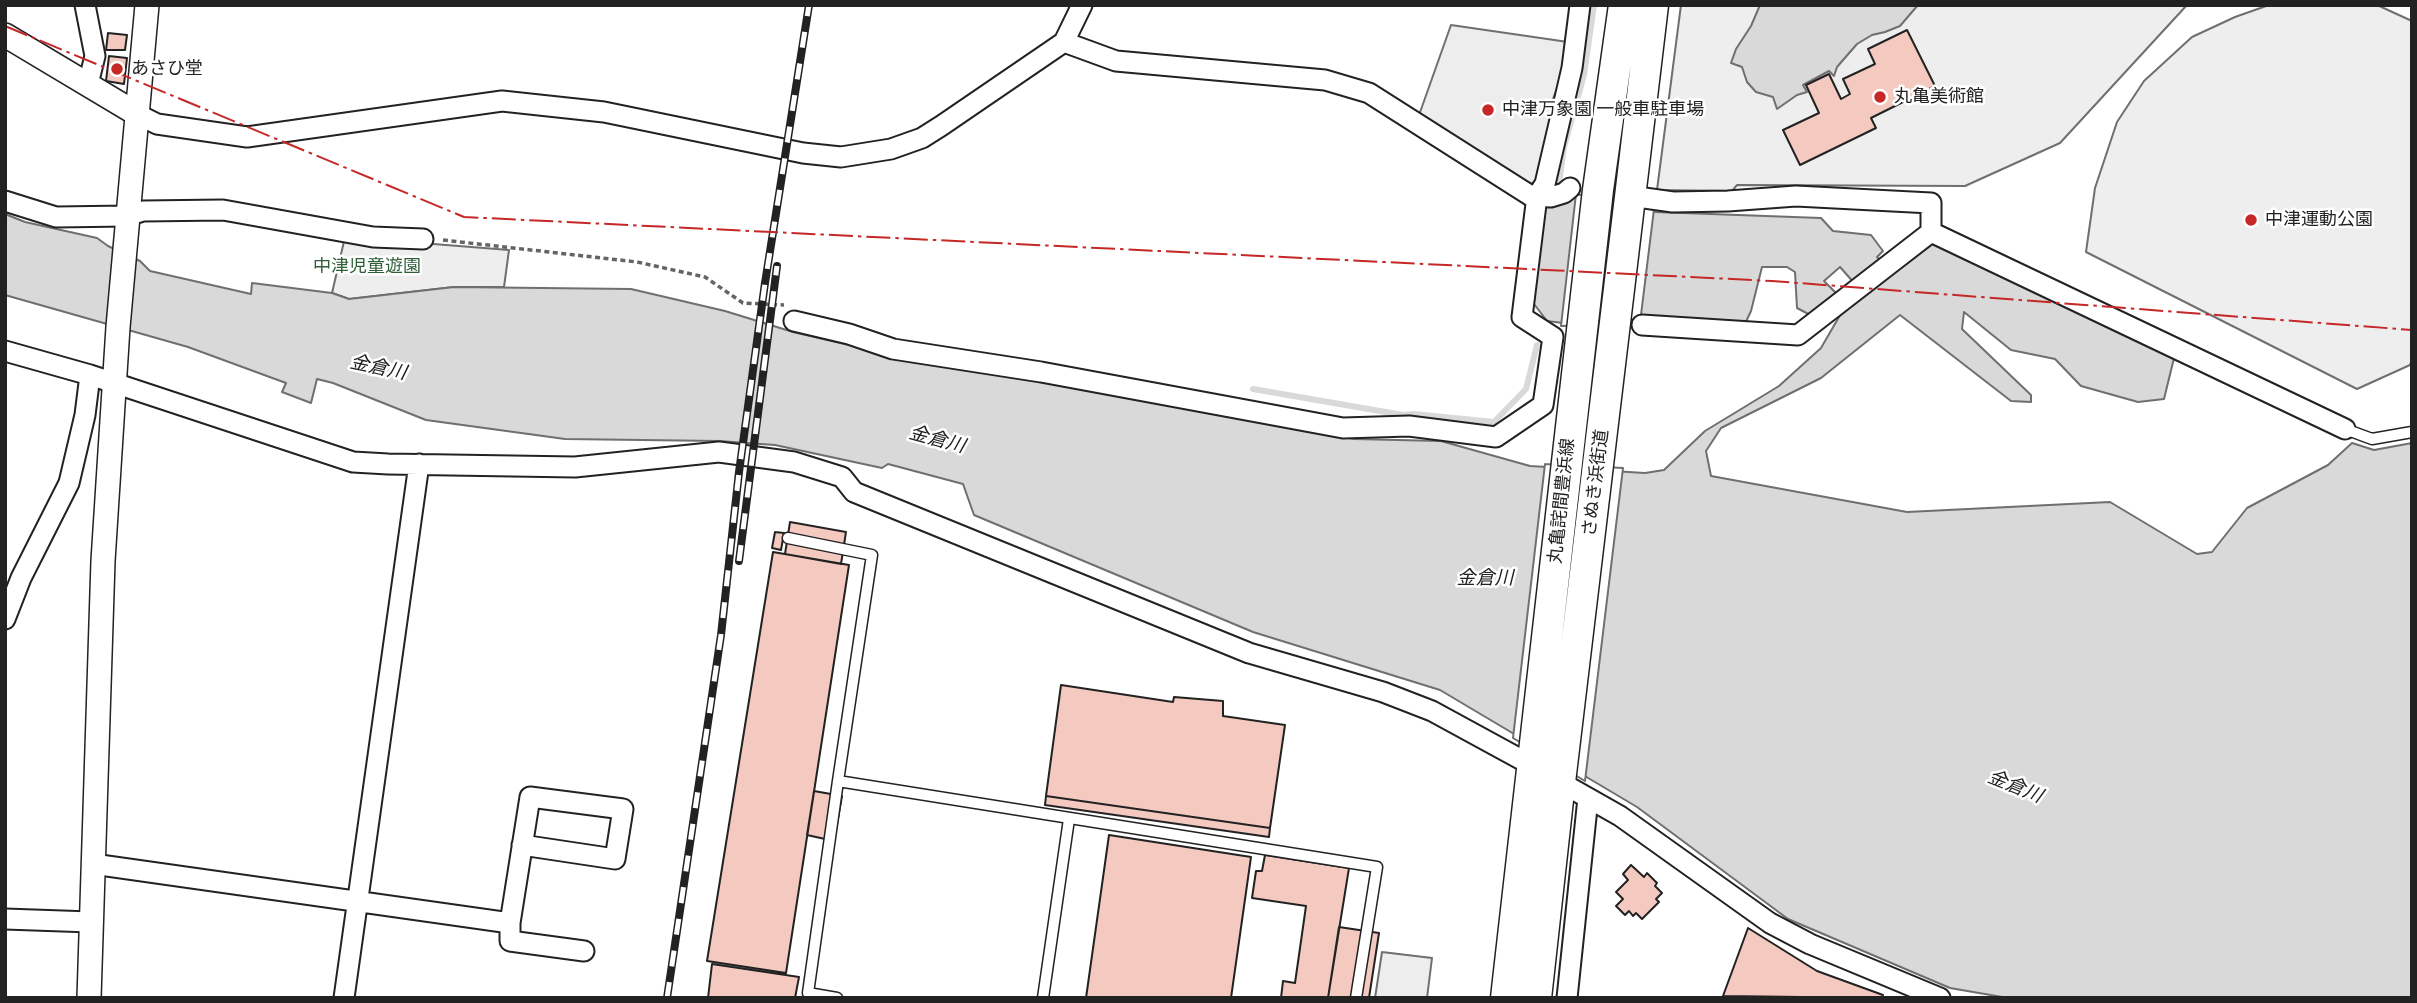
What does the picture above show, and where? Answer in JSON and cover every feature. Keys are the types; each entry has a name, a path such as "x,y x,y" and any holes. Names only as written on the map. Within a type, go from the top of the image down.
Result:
{"main road":[{"name":"丸亀詫間豊浜線","path":"1506,998 1534,759 1564,193 1624,5"},
{"path":"1630,196 1653,5"},
{"name":"さぬき浜街道","path":"1561,776 1630,196"},
{"path":"1536,998 1561,776"}],"street":[{"path":"85,5 94,56 88,85"},
{"path":"89,998 103,561 126,223 147,5"},
{"path":"5,35 157,124 247,138 502,101 604,112 803,153 841,157 891,149 922,138 1064,42 1082,5"},
{"path":"1564,193 1545,184 1572,68 1580,5"},
{"path":"1064,42 1116,61 1325,80 1369,93 1491,166 1531,196 1564,193"},
{"path":"790,313 893,349 1041,372 1343,428 1409,426 1496,437 1543,405 1553,337 1522,317 1564,193"},
{"path":"1630,196 1673,202 1728,201 1796,195 1931,203 1931,232"},
{"path":"5,201 56,217 126,223 143,211 223,210 373,237 423,239"},
{"path":"1642,325 1798,335 1931,232"},
{"path":"1931,232 2346,429"},
{"path":"5,351 115,382 353,462 575,467 719,452 794,462 842,477 854,492 1249,653 1383,692 1432,711 1534,759"},
{"path":"5,619 21,579 69,483 85,415 90,375"},
{"path":"344,998 419,464"},
{"path":"1561,776 1588,798 1620,816 1770,923 1810,944 1940,998"},
{"path":"522,845 615,859 623,809 530,797 522,845 510,923 510,942 584,951"},
{"path":"1567,998 1588,798"},
{"path":"93,864 510,923"},
{"path":"5,919 91,922"}],"lane":[{"path":"2346,429 2372,439 2412,432"},
{"path":"788,538 872,555 808,993 837,998"},
{"path":"838,781 1377,867 1356,998"},
{"path":"1043,998 1069,819"}],"path":[{"path":"423,239 471,242 637,262 705,277 743,303 790,313"}],"green space":[{"path":"1681,5 2187,5 2060,143 1965,186 1737,185 1732,191 1657,190"},
{"name":"中津運動公園","path":"2269,5 2377,5 2412,21 2412,359 2410,365 2357,389 2086,252 2095,188 2117,122 2144,81 2192,37"},
{"name":"中津児童遊園","path":"345,237 509,250 504,287 454,287 349,299 332,293"}],"shaded area":[{"name":"中津万象園 一般車駐車場","path":"1451,25 1568,42 1566,65 1553,99 1557,102 1537,180 1531,184 1418,118"},
{"path":"1382,952 1432,958 1427,998 1375,998"}],"water":[{"path":"1760,5 1918,5 1900,26 1872,35 1857,44 1837,67 1834,76 1829,71 1803,85 1807,92 1797,95 1777,109 1773,97 1756,92 1747,82 1742,67 1731,63"},
{"path":"1576,196 1655,212 1821,218 1833,231 1871,235 1883,251 1877,257 1882,262 1855,284 1840,267 1824,281 1838,295 1814,317 1797,308 1795,272 1787,267 1762,267 1751,311 1743,328 1680,322 1547,321 1534,304 1530,290 1543,204"},
{"name":"金倉川","path":"5,214 25,222 97,238 140,261 150,271 251,294 252,283 332,293 349,299 454,287 631,289 875,351 1354,439 1441,441 1530,466 1645,473 1664,470 1705,431 1779,386 1821,348 1843,310 1937,241 2175,354 2164,399 2138,402 2081,386 2055,359 2011,350 1964,312 1962,329 2031,395 2031,402 2011,401 1900,315 1821,378 1721,428 1706,451 1711,476 1907,512 2110,502 2197,554 2212,552 2247,508 2328,465 2352,443 2374,450 2412,443 2412,998 2008,998 1950,988 1788,919 1637,807 1440,690 1253,632 974,515 963,484 888,464 882,468 775,445 719,441 565,439 426,420 317,379 311,403 282,392 286,383 188,347 5,295"}],"pier":[{"path":"1576,194 1654,209 1640,323 1561,326"},
{"path":"1545,464 1623,468 1585,781 1513,738"}],"building":[{"name":"丸亀美術館","path":"1907,30 1935,86 1871,118 1876,128 1800,165 1783,130 1819,113 1806,85 1829,74 1841,99 1850,94 1843,79 1875,64 1868,49"},
{"path":"108,33 127,35 125,50 106,50"},
{"name":"あさひ堂","path":"109,56 127,58 124,84 106,81"},
{"path":"790,522 846,532 841,564 785,554"},
{"path":"775,532 784,533 781,550 772,548"},
{"path":"773,552 849,565 786,973 707,961"},
{"path":"1061,685 1173,702 1174,697 1223,701 1223,716 1285,725 1270,828 1046,796"},
{"path":"814,791 842,796 834,841 807,835"},
{"path":"1046,796 1270,828 1269,837 1045,805"},
{"path":"1109,835 1251,857 1231,998 1086,998"},
{"path":"1265,855 1349,868 1328,998 1281,998 1283,981 1295,983 1306,906 1252,898 1256,871 1262,871"},
{"path":"1631,865 1644,877 1647,873 1662,893 1656,899 1659,902 1642,919 1636,913 1633,916 1629,911 1625,915 1616,906 1623,899 1616,892 1628,880 1623,874"},
{"path":"1339,927 1379,933 1369,998 1328,998"},
{"path":"1748,928 1817,971 1883,995 1882,998 1723,996"},
{"path":"712,964 799,977 795,998 708,998"}],"waterway":[{"path":"1558,191 1564,147 1584,75 1594,5"},
{"path":"1253,389 1403,415 1494,422 1526,389 1537,345"}],"railway":[{"path":"667,998 721,635 739,472 765,283 809,5"},
{"path":"739,561 777,266"}],"power":[{"path":"5,26 464,217 1772,281 2412,330"}],"place":[{"name":"あさひ堂","path":"117,69"},
{"name":"丸亀美術館","path":"1880,97"},
{"name":"中津万象園 一般車駐車場","path":"1488,110"},
{"name":"中津運動公園","path":"2251,220"}]}
